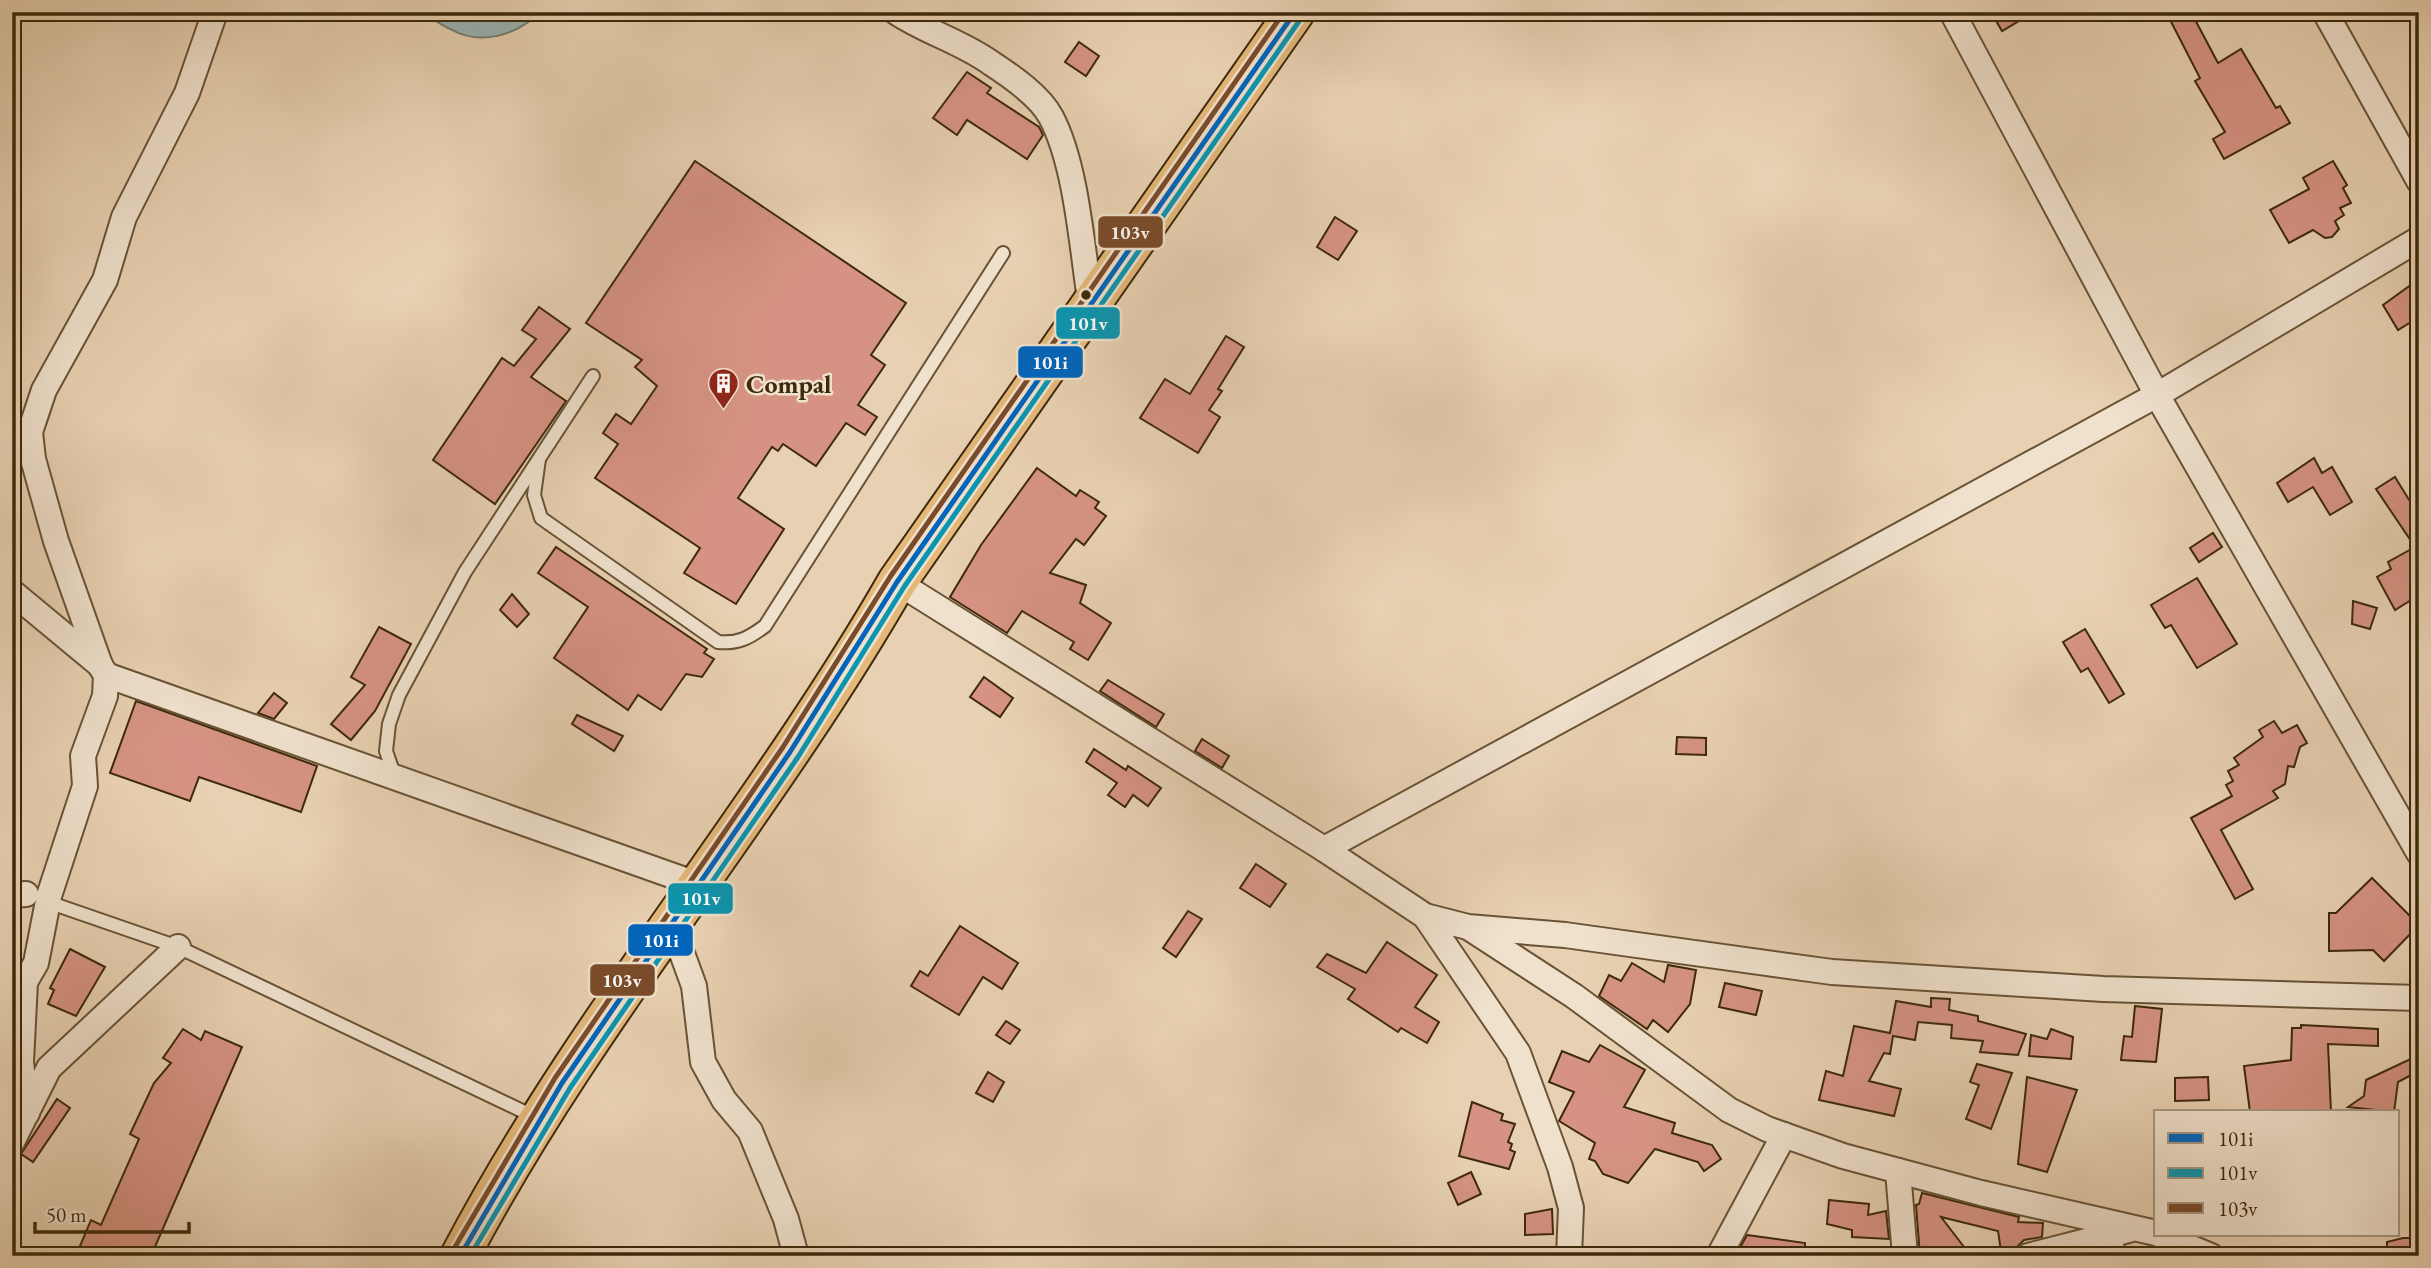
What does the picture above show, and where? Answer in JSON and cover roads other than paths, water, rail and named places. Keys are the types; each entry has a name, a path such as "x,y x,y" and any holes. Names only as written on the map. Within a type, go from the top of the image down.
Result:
{"main road":[{"path":"460,1256 492,1195 540,1120 671,923 856,654 897,582 1295,12"}],"street":[{"path":"27,1113 21,1062 25,982 36,962 25,895 85,786 83,756 105,696 103,670 56,541 33,458 30,432 44,390 105,280 124,217 187,93 215,12"},
{"path":"896,12 919,27 990,62 1038,101 1050,115 1060,138 1073,193 1091,306"},
{"path":"1952,12 2157,395 2419,853"},
{"path":"2325,12 2419,180"},
{"path":"1324,849 2157,395 2419,239"},
{"path":"897,582 1324,849 1425,916 1468,927 1566,935 1795,968 1915,979 2103,989 2419,998"},
{"path":"12,592 103,670 395,778 699,885"},
{"path":"1425,916 1518,1054 1560,1167 1571,1208 1569,1256"},
{"path":"671,923 694,986 703,1062 724,1100 750,1131 786,1220 796,1256"},
{"path":"1468,927 1574,996 1729,1110 1784,1135 1843,1156 1898,1171 2149,1232"},
{"path":"12,1142 49,1068 178,947"},
{"path":"1719,1256 1784,1135"},
{"path":"1898,1171 1905,1256"},
{"path":"2028,1256 2111,1246 2149,1232"},
{"path":"2159,1236 2211,1256"}],"lane":[{"path":"539,459 534,495 541,518 718,642 734,644 749,638 765,626 1003,253"},
{"path":"395,778 386,751 389,724 399,695 465,572 593,376"},
{"path":"25,895 178,947 540,1120"}],"water":[{"path":"429,12 540,12 509,32 497,36 473,37 450,29 435,20"}],"place":[{"name":"Compal","path":"723,411"}]}
